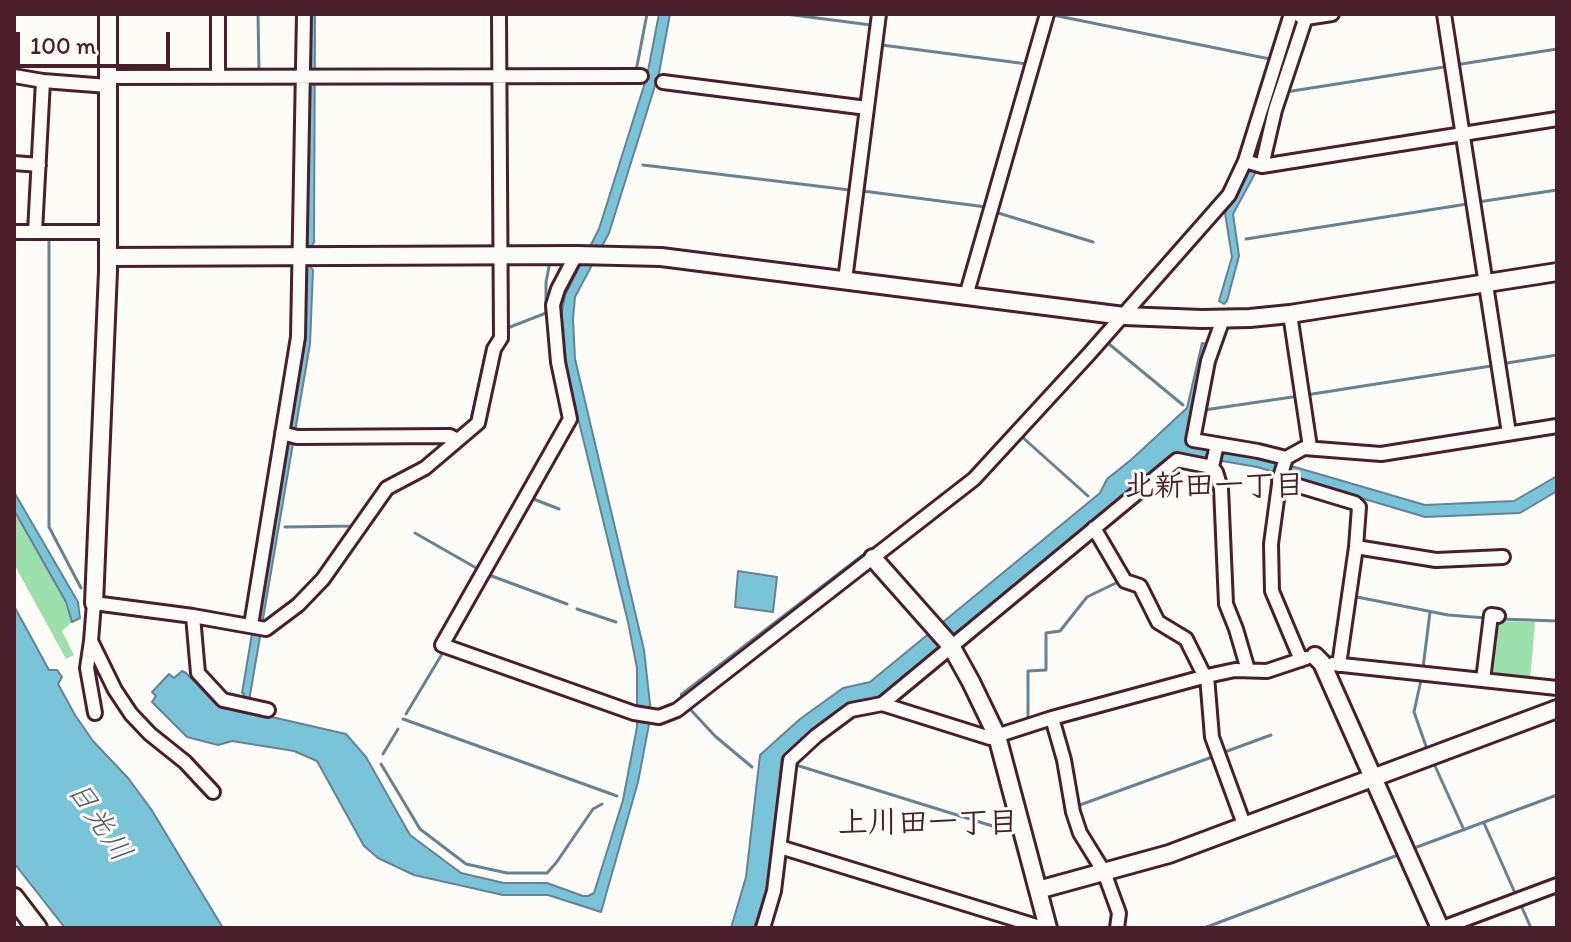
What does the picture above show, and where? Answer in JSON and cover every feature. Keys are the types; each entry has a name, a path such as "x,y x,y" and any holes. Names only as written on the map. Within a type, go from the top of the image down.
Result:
{"main road":[{"path":"14,898 37,928"}],"street":[{"path":"95,713 87,668 94,603 108,257 108,14"},
{"path":"218,14 218,77"},
{"path":"256,627 288,435 298,337 307,76 304,14"},
{"path":"94,603 256,627 298,605 323,579 387,488 425,468 478,423 494,349 501,338 499,14"},
{"path":"845,280 879,14"},
{"path":"966,296 1047,14"},
{"path":"578,255 558,289 553,305 558,362 570,419 442,645 634,713 659,717 677,710 974,479 1124,316 1254,163 1259,109 1299,15 1332,14"},
{"path":"1444,14 1509,433"},
{"path":"14,76 43,81 108,82 218,77 641,76"},
{"path":"35,232 43,81"},
{"path":"663,82 867,108"},
{"path":"1254,163 1557,119"},
{"path":"14,163 39,165"},
{"path":"14,232 107,232"},
{"path":"108,257 661,257 1124,316 1223,319 1290,314 1557,272"},
{"path":"1290,314 1310,447"},
{"path":"1223,319 1208,361 1193,440 1258,451 1285,460"},
{"path":"1557,426 1381,454 1310,447 1295,452 1285,460 1280,479 1271,544 1272,591 1319,661 1441,928 1557,885"},
{"path":"288,435 450,436 458,440"},
{"path":"1212,467 1217,444"},
{"path":"882,704 1177,460 1212,467 1216,472 1221,488 1226,604 1248,670"},
{"path":"1280,479 1355,503 1359,507 1356,547 1319,661"},
{"path":"1094,528 1125,581 1140,586 1158,622 1186,639 1206,677 1212,737 1245,827"},
{"path":"1356,547 1436,560 1503,557"},
{"path":"780,847 1046,928 997,736 950,645 873,558"},
{"path":"1483,680 1491,615 1498,616"},
{"path":"193,616 198,673 223,700 268,710"},
{"path":"91,641 115,690 131,714 185,762 213,792"},
{"path":"763,928 774,891 790,760 851,710 882,704 990,738 1052,718 1235,670 1267,671 1319,661 1557,688"},
{"path":"1038,890 1169,854 1557,709"},
{"path":"1052,718 1064,760 1073,812 1080,833 1104,872 1119,913 1117,928"}],"green space":[{"path":"14,511 66,602 72,622 62,631 74,655 66,659 14,564"},
{"path":"1496,621 1535,622 1530,681 1493,677 1489,673"}],"water":[{"path":"307,14 315,14 312,246 307,246 305,242"},
{"path":"659,14 670,14 659,73 609,233 575,297 573,319 575,359 644,650 650,704 638,782 601,912 548,895 503,895 414,875 378,858 364,846 317,761 294,751 232,741 218,745 187,737 152,702 156,696 152,692 169,674 174,678 182,671 221,706 238,709 244,694 302,338 305,266 310,266 313,270 310,344 250,695 250,712 346,734 366,757 410,835 461,873 504,883 547,883 583,896 594,893 623,800 637,727 637,668 565,365 561,317 565,295 599,229 647,76"},
{"path":"1304,14 1258,168 1233,214 1239,256 1224,304 1219,301 1232,257 1225,213 1250,167 1295,18"},
{"path":"1202,343 1208,344 1186,444 1257,456 1425,505 1514,501 1557,476 1557,491 1520,513 1425,517 1257,467 1176,453 878,698 848,704 809,732 782,757 768,884 754,928 731,928 746,877 760,755 800,719 843,688 870,682 1100,493 1107,479 1187,408"},
{"path":"14,492 78,602 80,618 72,622 66,602 14,510"},
{"path":"862,555 865,558 681,699 681,694"},
{"path":"738,571 777,577 773,612 735,607"},
{"name":"日光川","path":"14,606 49,670 57,670 62,677 58,684 75,715 151,809 223,928 65,928 14,863"}],"waterway":[{"path":"258,14 259,73"},
{"path":"636,71 647,14"},
{"path":"786,14 871,25 869,44"},
{"path":"1053,15 1270,59"},
{"path":"882,45 1027,64"},
{"path":"1455,65 1557,49"},
{"path":"1286,92 1444,67"},
{"path":"643,165 850,190"},
{"path":"1478,202 1557,190"},
{"path":"863,191 986,207"},
{"path":"1246,239 1467,204"},
{"path":"995,212 1093,242"},
{"path":"49,238 49,527 81,588"},
{"path":"548,318 546,282 549,267"},
{"path":"505,329 546,313"},
{"path":"468,424 487,347 493,337"},
{"path":"1109,344 1183,405"},
{"path":"1501,364 1557,355"},
{"path":"1306,395 1491,366"},
{"path":"1204,410 1299,396"},
{"path":"1021,436 1088,496"},
{"path":"418,465 443,445"},
{"path":"530,500 559,509"},
{"path":"285,527 352,526 364,510"},
{"path":"415,533 478,569"},
{"path":"1028,721 1028,671 1046,670 1046,633 1060,631 1087,597 1118,582 1108,563"},
{"path":"489,575 567,604"},
{"path":"1352,596 1448,615 1486,618"},
{"path":"577,609 616,622"},
{"path":"1423,668 1430,612"},
{"path":"1501,619 1557,621"},
{"path":"406,714 442,654"},
{"path":"1421,680 1414,712 1427,749"},
{"path":"689,708 715,736 752,767"},
{"path":"403,719 617,796"},
{"path":"383,754 398,729"},
{"path":"1222,753 1271,735"},
{"path":"1077,806 1215,756"},
{"path":"1057,758 1061,778"},
{"path":"381,764 420,829 466,864 507,873 547,873 593,809 602,804"},
{"path":"796,765 1015,833"},
{"path":"1435,766 1464,830"},
{"path":"1417,847 1557,795"},
{"path":"1484,823 1515,893"},
{"path":"1204,928 1398,855"},
{"path":"1109,902 1113,918 1111,928"},
{"path":"1520,903 1531,928"}],"district":[{"name":"北新田一丁目","path":"1214,487"},
{"name":"上川田一丁目","path":"928,824"}]}
